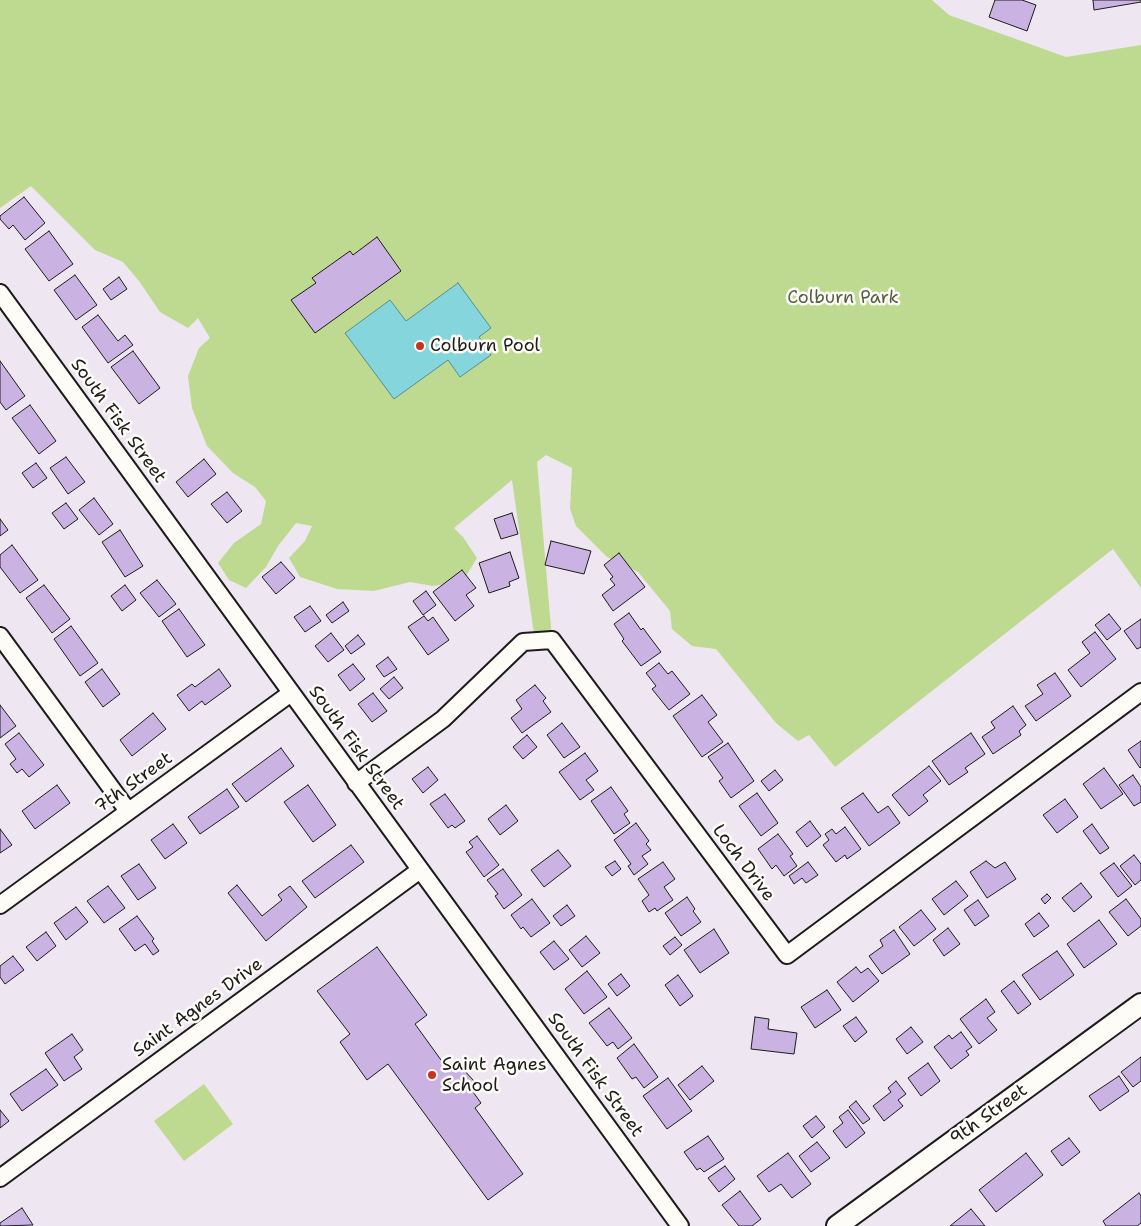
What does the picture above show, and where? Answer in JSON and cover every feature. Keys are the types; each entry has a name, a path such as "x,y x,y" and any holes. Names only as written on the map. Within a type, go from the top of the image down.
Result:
{"street":[{"name":"South Fisk Street","path":"0,293 680,1226"},
{"path":"0,636 128,811"},
{"name":"Loch Drive","path":"356,783 443,719 523,642 552,640 787,955 1141,692"},
{"name":"7th Street","path":"0,905 291,693"},
{"name":"Saint Agnes Drive","path":"0,1178 420,870"},
{"name":"9th Street","path":"836,1226 1141,1004"}],"green space":[{"name":"Colburn Park","path":"0,0 932,0 949,15 1066,57 1141,45 1141,588 1113,549 835,767 809,735 798,741 776,723 716,649 692,646 672,629 670,611 638,572 607,557 576,526 570,509 572,468 546,455 537,462 552,640 535,641 512,480 454,528 463,537 477,558 463,581 433,586 410,582 374,591 337,589 300,577 289,558 305,541 312,526 296,523 278,546 266,567 246,588 229,580 218,563 234,543 261,524 266,501 255,487 233,473 207,446 192,408 188,376 199,348 210,338 198,318 188,328 160,312 139,281 123,262 95,250 31,186 0,208"},
{"path":"204,1084 233,1124 184,1161 154,1121"}],"water":[{"name":"Colburn Pool","path":"458,283 491,328 479,337 491,355 460,377 448,360 394,399 345,333 390,300 406,321"}],"building":[{"path":"995,0 1022,0 1036,5 1027,31 989,17"},
{"path":"1093,0 1141,0 1141,2 1094,10"},
{"path":"24,197 45,223 25,240 13,225 9,229 0,219 0,216"},
{"path":"49,231 73,264 49,281 25,249"},
{"path":"377,237 401,271 315,333 291,300 316,283 312,278 350,251 353,255"},
{"path":"75,275 97,305 76,320 54,290"},
{"path":"119,277 127,289 111,300 103,289"},
{"path":"98,315 118,341 125,335 133,345 108,363 82,327"},
{"path":"133,351 160,388 139,404 111,367"},
{"path":"0,361 25,396 6,410 0,402"},
{"path":"30,405 56,441 39,454 12,418"},
{"path":"66,457 85,482 68,494 50,468"},
{"path":"204,459 216,474 188,497 176,482"},
{"path":"36,463 47,478 33,488 22,473"},
{"path":"227,492 242,511 227,523 211,504"},
{"path":"94,498 113,524 99,535 79,510"},
{"path":"66,503 78,519 64,529 52,513"},
{"path":"512,513 518,534 501,539 494,519"},
{"path":"0,519 8,530 0,536"},
{"path":"120,530 143,566 125,577 102,542"},
{"path":"551,541 591,551 584,574 545,565"},
{"path":"12,545 38,580 20,593 0,567 0,555"},
{"path":"510,552 519,578 509,582 510,586 489,593 479,563"},
{"path":"619,553 645,587 613,611 602,595 615,585 610,579 613,577 604,565"},
{"path":"281,562 295,578 276,594 262,577"},
{"path":"462,570 476,588 466,595 474,606 455,621 433,592"},
{"path":"157,580 176,604 159,617 140,593"},
{"path":"44,585 70,619 52,633 26,598"},
{"path":"125,585 136,600 122,611 111,596"},
{"path":"426,591 436,605 423,615 413,601"},
{"path":"343,602 349,611 332,623 326,615"},
{"path":"310,606 321,621 305,632 294,617"},
{"path":"179,609 205,645 187,657 162,621"},
{"path":"629,613 641,630 643,628 661,652 641,666 622,641 624,639 614,624"},
{"path":"1109,614 1121,629 1107,640 1095,625"},
{"path":"424,616 428,621 433,617 449,640 428,655 408,627"},
{"path":"1141,619 1141,647 1137,649 1124,631"},
{"path":"71,626 98,663 80,676 54,639"},
{"path":"1095,632 1116,659 1081,687 1068,670 1090,653 1082,642"},
{"path":"331,633 344,650 328,662 315,646"},
{"path":"358,635 365,644 351,654 345,646"},
{"path":"388,657 397,669 384,677 376,666"},
{"path":"659,663 668,674 672,671 690,694 669,710 652,689 656,686 646,673"},
{"path":"353,664 365,679 350,691 338,675"},
{"path":"102,669 120,694 103,707 85,682"},
{"path":"219,669 231,686 205,705 202,701 189,711 177,695 192,684 195,687"},
{"path":"1055,673 1071,696 1036,721 1025,706 1043,694 1037,685"},
{"path":"394,677 403,688 389,699 380,689"},
{"path":"535,685 546,698 543,701 551,712 522,733 511,718 522,709 516,700"},
{"path":"373,693 387,711 372,722 358,704"},
{"path":"702,695 717,715 708,722 723,742 702,757 673,716"},
{"path":"0,705 16,726 0,738"},
{"path":"1013,706 1026,725 1019,731 1021,735 993,754 982,737 995,728 991,722"},
{"path":"153,713 166,729 132,756 120,740"},
{"path":"562,723 580,747 564,758 547,735"},
{"path":"19,733 44,765 29,777 22,769 17,773 10,764 16,759 5,744"},
{"path":"971,733 985,754 965,768 968,772 949,785 932,761"},
{"path":"527,735 537,747 523,759 513,747"},
{"path":"1141,741 1141,767 1140,768 1128,750"},
{"path":"728,743 754,781 731,798 719,781 723,778 708,757"},
{"path":"281,748 294,766 246,802 232,784"},
{"path":"585,753 598,771 586,780 594,790 580,800 559,772"},
{"path":"929,766 941,781 923,795 928,801 909,816 892,795"},
{"path":"428,767 438,780 423,793 412,779"},
{"path":"1104,768 1123,794 1101,809 1083,784"},
{"path":"775,770 783,780 769,791 761,781"},
{"path":"1133,775 1141,787 1141,802 1134,806 1119,785"},
{"path":"57,785 70,803 35,829 22,811"},
{"path":"308,785 336,825 313,842 284,802"},
{"path":"611,787 628,811 624,814 630,823 614,834 591,801"},
{"path":"227,789 239,807 200,834 188,817"},
{"path":"757,793 778,823 761,836 739,806"},
{"path":"863,793 878,813 888,806 900,823 869,846 841,808"},
{"path":"445,794 465,821 455,828 452,825 448,828 430,804"},
{"path":"1065,799 1078,817 1057,833 1043,815"},
{"path":"506,805 518,821 500,835 488,819"},
{"path":"810,821 821,836 807,847 796,832"},
{"path":"636,823 649,841 646,844 651,850 642,856 648,864 634,875 628,866 631,864 614,840"},
{"path":"173,824 187,843 165,859 151,840"},
{"path":"1092,824 1109,848 1100,854 1083,831"},
{"path":"845,827 861,849 847,859 845,855 836,862 823,845 829,840 825,834 832,829 836,834"},
{"path":"0,829 12,845 0,853"},
{"path":"778,834 793,854 790,856 797,866 784,876 776,865 772,869 758,849"},
{"path":"477,836 499,865 484,877 466,852 473,847 469,842"},
{"path":"351,845 364,862 315,898 302,881"},
{"path":"558,850 571,866 544,887 531,870"},
{"path":"1134,855 1141,864 1141,880 1135,885 1120,866"},
{"path":"615,861 621,869 612,876 605,867"},
{"path":"986,861 995,868 1005,862 1016,879 987,898 970,872"},
{"path":"663,862 675,879 664,887 673,900 657,911 655,908 649,912 642,901 649,895 638,879"},
{"path":"808,862 818,875 806,883 802,878 794,884 789,876"},
{"path":"1114,863 1132,886 1118,897 1100,873"},
{"path":"139,864 156,888 138,900 121,876"},
{"path":"503,869 522,895 504,909 495,896 498,894 487,880"},
{"path":"956,881 968,896 944,915 932,899"},
{"path":"1081,883 1092,897 1074,912 1062,898"},
{"path":"237,885 262,916 282,900 278,895 290,886 307,907 266,941 228,893"},
{"path":"108,886 125,908 104,923 87,901"},
{"path":"1047,894 1051,898 1045,904 1041,899"},
{"path":"687,897 695,909 693,911 701,922 681,936 665,913"},
{"path":"532,899 550,923 531,937 523,927 521,929 511,915"},
{"path":"1126,899 1141,919 1141,926 1128,936 1109,912"},
{"path":"978,900 989,916 975,926 964,910"},
{"path":"567,905 575,916 561,926 553,916"},
{"path":"76,907 88,922 66,940 54,923"},
{"path":"921,910 936,929 914,946 899,927"},
{"path":"1039,913 1049,926 1034,937 1025,924"},
{"path":"137,916 154,939 152,941 159,951 153,955 145,944 135,951 119,929"},
{"path":"1099,920 1117,944 1084,968 1067,944"},
{"path":"948,928 960,944 944,956 933,940"},
{"path":"714,929 729,953 700,973 684,950"},
{"path":"894,930 910,954 882,974 869,956 883,946 880,940"},
{"path":"46,932 56,946 37,961 26,947"},
{"path":"586,936 600,953 582,967 569,950"},
{"path":"675,937 682,945 670,955 663,946"},
{"path":"554,941 569,959 554,970 540,952"},
{"name":"Saint Agnes School","path":"377,947 427,1015 415,1024 449,1071 458,1065 474,1081 468,1085 481,1103 475,1108 523,1174 488,1200 388,1064 367,1080 340,1042 350,1034 317,991"},
{"path":"1057,951 1074,975 1040,1000 1022,975"},
{"path":"13,956 24,970 5,984 0,977 0,966"},
{"path":"856,967 861,973 868,968 879,981 853,1002 837,982"},
{"path":"587,971 607,997 584,1014 565,989"},
{"path":"621,974 630,986 617,996 608,984"},
{"path":"678,975 693,996 680,1006 665,985"},
{"path":"1014,981 1031,1004 1018,1014 1001,991"},
{"path":"827,990 841,1010 815,1028 801,1007"},
{"path":"986,999 995,1012 987,1018 997,1030 979,1044 960,1019"},
{"path":"609,1008 632,1038 618,1049 613,1042 607,1046 589,1023"},
{"path":"755,1017 769,1019 768,1029 797,1033 794,1054 751,1049"},
{"path":"856,1017 867,1032 855,1042 843,1026"},
{"path":"911,1027 923,1042 907,1054 896,1039"},
{"path":"961,1032 972,1047 966,1051 969,1055 951,1069 934,1047 949,1035 952,1039"},
{"path":"72,1034 83,1050 74,1057 82,1069 64,1081 45,1053"},
{"path":"634,1044 658,1077 644,1088 636,1077 632,1079 617,1058"},
{"path":"1141,1057 1141,1081 1133,1087 1121,1072"},
{"path":"928,1063 940,1081 921,1096 908,1078"},
{"path":"702,1066 714,1081 690,1100 678,1085"},
{"path":"46,1069 58,1085 22,1111 10,1094"},
{"path":"1119,1076 1129,1091 1100,1111 1089,1096"},
{"path":"668,1078 692,1111 667,1129 643,1096"},
{"path":"896,1081 906,1094 898,1100 903,1106 884,1121 873,1106 891,1092 888,1088"},
{"path":"856,1101 870,1119 863,1124 849,1107"},
{"path":"0,1110 9,1121 0,1128"},
{"path":"848,1110 865,1133 846,1148 833,1131 843,1123 839,1117"},
{"path":"816,1116 825,1127 812,1138 803,1126"},
{"path":"708,1136 724,1159 704,1172 700,1168 697,1170 684,1152"},
{"path":"1069,1138 1080,1152 1062,1166 1051,1151"},
{"path":"817,1142 830,1158 811,1172 799,1156"},
{"path":"788,1153 811,1184 792,1198 781,1184 769,1192 757,1176"},
{"path":"1026,1153 1043,1175 996,1212 979,1190"},
{"path":"725,1166 735,1179 719,1192 708,1178"},
{"path":"740,1191 761,1219 752,1226 739,1226 722,1205"},
{"path":"1139,1193 1141,1196 1141,1223 1137,1226 1106,1226 1103,1221"},
{"path":"22,1208 33,1225 0,1226 0,1223"},
{"path":"971,1209 985,1226 950,1226"}],"place":[{"name":"Colburn Pool","path":"420,346"},
{"name":"Saint Agnes School","path":"432,1075"}]}
